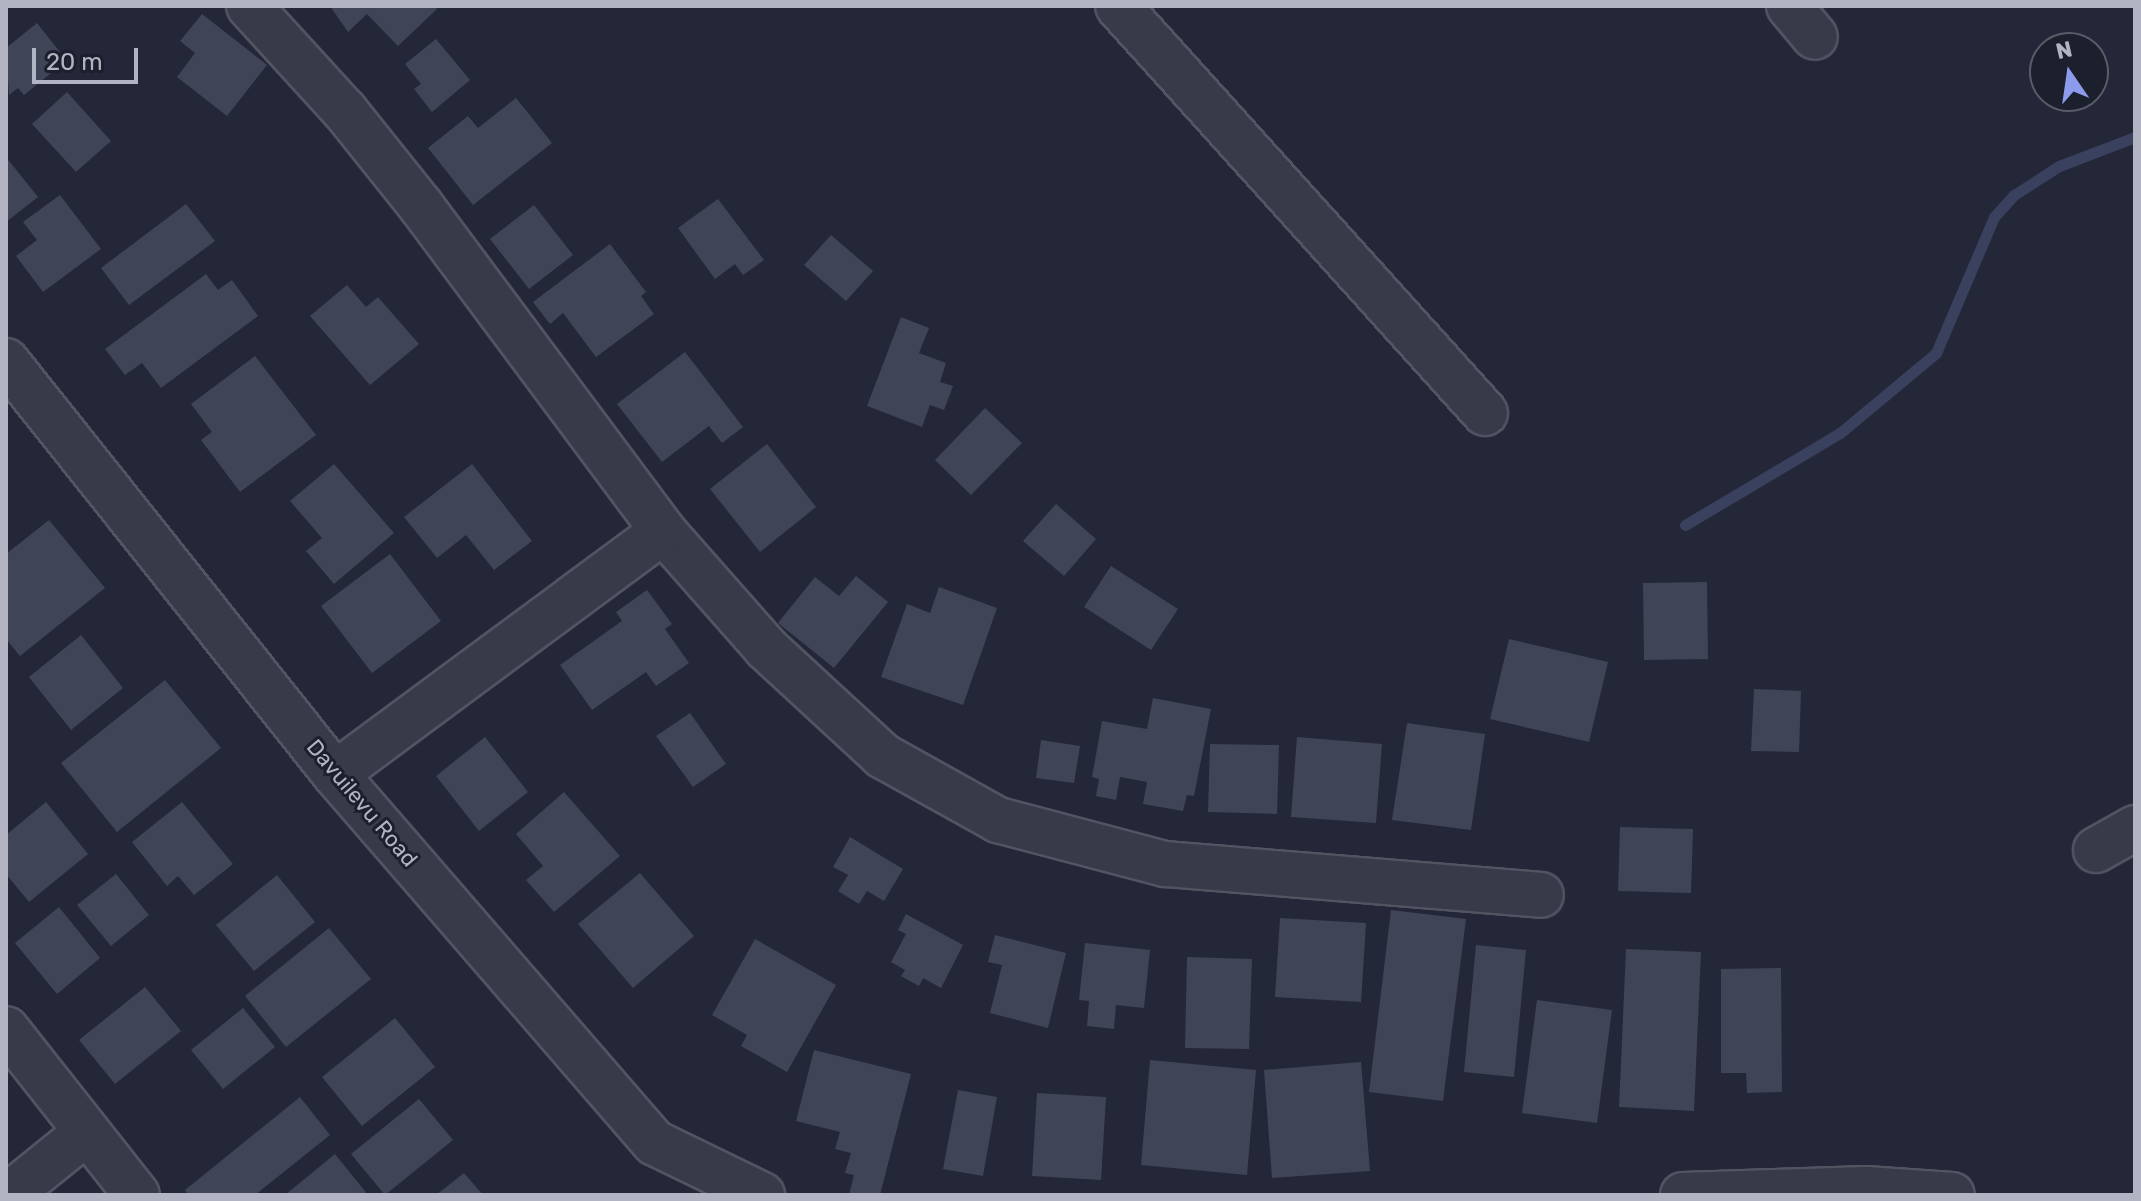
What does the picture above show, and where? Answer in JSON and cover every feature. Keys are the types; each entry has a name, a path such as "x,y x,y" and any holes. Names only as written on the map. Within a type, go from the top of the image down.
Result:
{"street":[{"path":"249,6 345,111 421,206 663,531 766,648 883,756 998,820 1165,864 1541,895"},
{"path":"1118,6 1485,413"},
{"name":"Davuilevu Road","path":"6,361 335,774 655,1143 762,1195"},
{"path":"335,774 663,531"},
{"path":"2096,850 2135,828"},
{"path":"6,1029 137,1195"},
{"path":"9,1195 87,1132"},
{"path":"1683,1195 1866,1189 1952,1195"}],"building":[{"path":"330,6 435,6 437,9 398,46 367,14 348,32"},
{"path":"202,14 267,65 227,116 177,77 195,53 180,41"},
{"path":"37,23 60,52 49,60 56,69 24,95 18,88 9,95 6,48"},
{"path":"436,39 470,80 432,112 414,89 421,84 405,64"},
{"path":"67,92 111,141 76,172 32,124"},
{"path":"516,98 552,143 473,205 428,148 468,116 478,128"},
{"path":"6,157 38,197 6,222"},
{"path":"60,195 101,249 43,292 16,256 37,240 23,222"},
{"path":"718,199 764,260 743,275 735,264 715,279 678,228"},
{"path":"186,204 215,241 129,305 101,268"},
{"path":"534,205 573,255 529,289 490,239"},
{"path":"831,235 873,271 846,301 804,265"},
{"path":"610,244 646,292 641,296 654,314 596,357 563,313 550,324 533,302"},
{"path":"206,274 218,290 232,280 258,316 161,388 142,363 125,375 105,349"},
{"path":"347,285 366,307 378,297 419,344 370,385 310,316"},
{"path":"901,317 929,328 919,353 946,363 940,382 953,386 944,410 930,405 922,427 867,406"},
{"path":"685,352 743,427 722,443 709,426 662,462 617,404"},
{"path":"255,356 316,435 240,492 201,440 212,432 191,404"},
{"path":"985,408 1022,443 971,495 935,460"},
{"path":"767,444 816,507 760,552 710,489"},
{"path":"334,464 394,533 334,584 306,551 322,538 290,501"},
{"path":"472,464 532,541 494,570 466,535 437,558 404,517"},
{"path":"1056,504 1096,539 1064,576 1023,541"},
{"path":"49,520 105,588 20,656 6,639 6,554"},
{"path":"390,554 441,621 372,673 321,606"},
{"path":"1111,566 1178,609 1151,650 1084,607"},
{"path":"856,576 888,602 834,668 778,623 815,577 839,596"},
{"path":"1707,582 1708,659 1644,660 1643,583"},
{"path":"939,587 997,608 963,705 881,677 907,604 930,613"},
{"path":"647,590 672,624 665,629 689,663 656,686 646,672 592,710 560,665 622,621 616,612"},
{"path":"81,635 123,688 71,730 29,677"},
{"path":"1509,639 1608,662 1589,742 1490,719"},
{"path":"165,680 221,748 117,832 61,763"},
{"path":"1754,689 1801,691 1799,752 1751,751"},
{"path":"1153,698 1211,709 1194,796 1187,795 1183,811 1143,804 1147,782 1120,777 1116,800 1096,796 1099,779 1092,777 1102,721 1147,729"},
{"path":"690,713 726,764 693,787 656,736"},
{"path":"1407,723 1485,734 1471,830 1392,820"},
{"path":"485,737 528,792 479,831 436,776"},
{"path":"1297,737 1382,744 1376,823 1291,817"},
{"path":"1041,740 1080,746 1074,783 1036,778"},
{"path":"1210,744 1279,745 1277,814 1208,812"},
{"path":"564,792 620,856 554,912 526,880 543,866 516,834"},
{"path":"46,802 88,854 29,902 6,874 6,835"},
{"path":"182,802 233,864 194,895 178,876 167,886 132,842"},
{"path":"1620,827 1693,829 1691,893 1618,891"},
{"path":"850,837 903,869 884,901 867,891 859,904 838,891 848,875 833,867"},
{"path":"640,873 694,936 633,988 578,924"},
{"path":"116,874 149,915 111,946 77,905"},
{"path":"277,875 315,922 254,971 216,925"},
{"path":"59,907 100,958 57,994 15,943"},
{"path":"1391,910 1466,919 1443,1101 1369,1092"},
{"path":"906,914 963,945 941,988 923,978 919,986 901,976 905,970 891,962 906,934 898,930"},
{"path":"1280,918 1366,923 1361,1002 1275,997"},
{"path":"329,928 371,979 286,1047 245,996"},
{"path":"995,935 1066,953 1048,1028 990,1013 1002,965 988,962"},
{"path":"755,939 836,985 787,1072 741,1046 747,1035 712,1015"},
{"path":"1085,943 1150,950 1144,1008 1116,1005 1114,1029 1087,1026 1089,1001 1079,1000"},
{"path":"1476,945 1526,950 1514,1077 1464,1072"},
{"path":"1626,949 1701,952 1694,1111 1619,1107"},
{"path":"1187,957 1252,959 1249,1049 1185,1048"},
{"path":"1781,968 1782,1092 1747,1093 1746,1073 1721,1073 1721,969"},
{"path":"145,987 181,1031 115,1084 79,1040"},
{"path":"1537,1000 1612,1010 1597,1123 1522,1113"},
{"path":"243,1008 275,1047 223,1089 191,1050"},
{"path":"395,1018 435,1067 362,1126 322,1077"},
{"path":"814,1050 911,1074 880,1195 849,1195 854,1175 845,1173 851,1153 835,1149 840,1132 796,1121"},
{"path":"1150,1060 1256,1070 1247,1175 1141,1165"},
{"path":"1361,1062 1370,1171 1272,1178 1264,1070"},
{"path":"958,1090 997,1097 983,1176 943,1169"},
{"path":"1037,1093 1106,1097 1101,1180 1032,1176"},
{"path":"300,1097 330,1135 255,1195 189,1195 185,1190"},
{"path":"419,1099 453,1140 385,1195 351,1154"},
{"path":"335,1154 368,1195 285,1195"},
{"path":"464,1173 483,1195 436,1195"}],"waterway":[{"path":"1685,525 1840,433 1936,353 1994,217 2014,195 2059,166 2135,137"}]}
